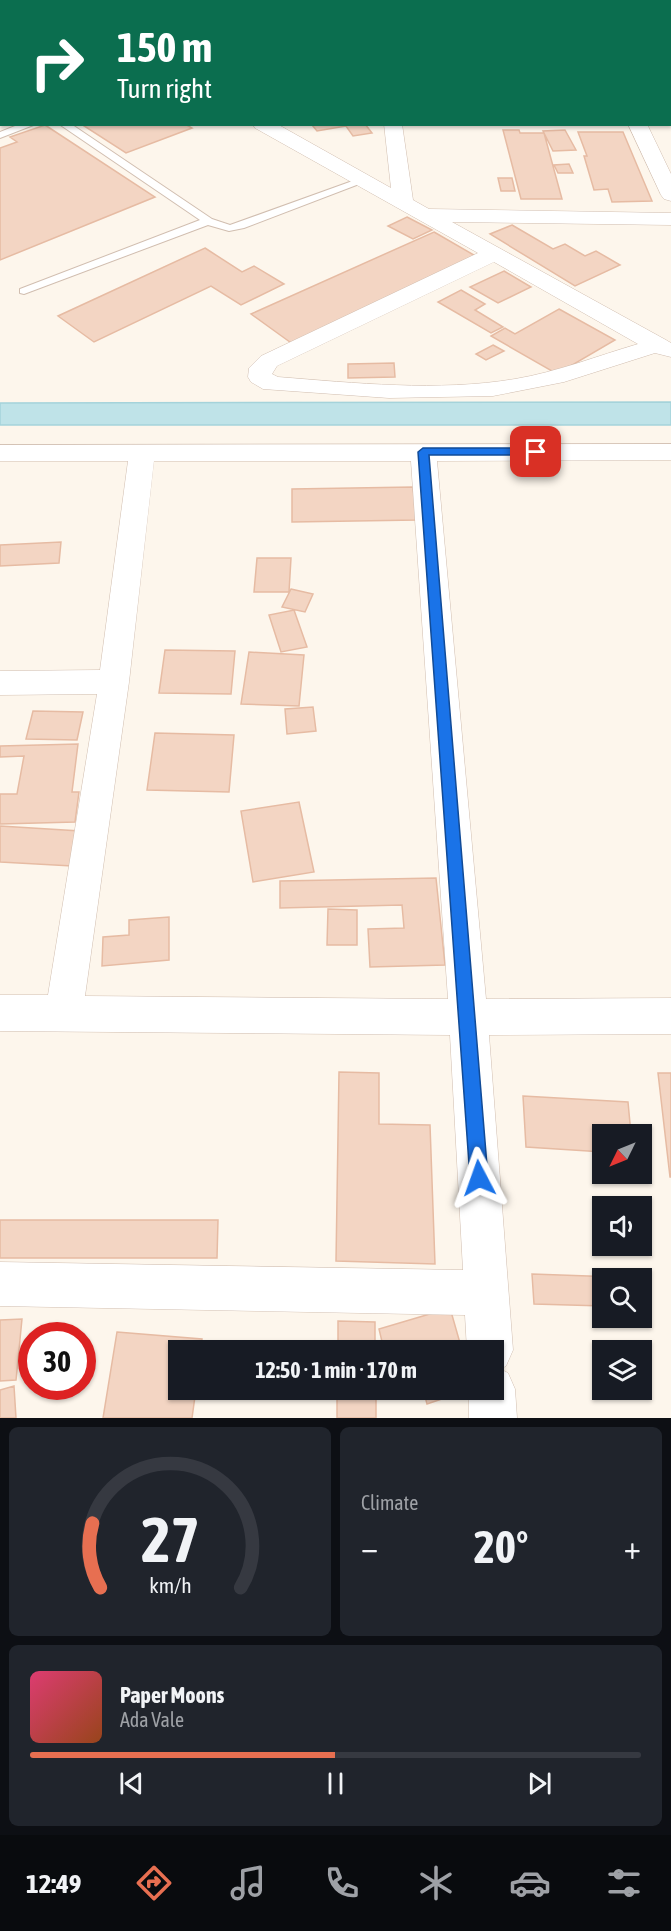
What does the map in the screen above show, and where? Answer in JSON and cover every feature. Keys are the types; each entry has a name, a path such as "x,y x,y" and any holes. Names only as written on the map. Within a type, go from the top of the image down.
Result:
{"street":[{"path":"266,126 492,255 664,349"},
{"path":"393,126 412,210"},
{"path":"638,126 671,195"},
{"path":"412,210 671,219"},
{"path":"492,255 269,361 261,368 260,377 272,384 286,386 443,391 494,389 538,381 664,349"},
{"path":"64,1012 114,682 142,452"},
{"path":"423,452 468,1017 489,1340"},
{"path":"0,453 671,452"},
{"path":"0,683 114,682"},
{"path":"0,1013 468,1017 671,1016"},
{"path":"0,1284 487,1293"},
{"path":"492,1400 493,1418"}],"lane":[{"path":"0,135 25,126"},
{"path":"67,126 208,221 229,228 362,181"},
{"path":"24,291 208,221"}],"water":[{"path":"671,402 671,425 0,425 0,403"}],"building":[{"path":"47,126 155,197 0,260 0,148 17,142 10,137"},
{"path":"84,126 188,126 192,128 126,153"},
{"path":"313,126 346,126 317,131"},
{"path":"346,126 367,126 372,133 353,136"},
{"path":"503,130 544,133 562,199 521,199"},
{"path":"565,130 576,150 553,151 543,131"},
{"path":"578,132 623,132 652,201 612,202 608,189 594,190 584,156 587,156"},
{"path":"569,164 573,173 558,173 554,165"},
{"path":"498,178 512,178 515,191 501,191"},
{"path":"407,217 432,230 413,239 388,226"},
{"path":"512,225 553,249 565,244 585,256 596,251 620,265 575,286 490,234"},
{"path":"434,232 479,258 294,345 251,314"},
{"path":"205,248 242,272 254,266 284,284 241,305 211,286 94,342 58,316"},
{"path":"504,271 531,287 498,303 470,287"},
{"path":"461,290 485,304 475,310 503,327 491,333 438,302"},
{"path":"559,309 615,340 557,374 491,336 505,328 515,334"},
{"path":"493,345 504,351 486,360 476,354"},
{"path":"394,363 395,377 348,378 348,364"},
{"path":"413,487 417,520 292,522 292,489"},
{"path":"61,542 59,563 0,566 0,545"},
{"path":"257,558 291,558 289,592 254,592"},
{"path":"291,589 313,594 305,612 282,607"},
{"path":"294,610 307,647 281,652 269,615"},
{"path":"165,650 235,651 231,694 159,693"},
{"path":"249,652 304,655 299,706 241,704"},
{"path":"313,707 316,731 287,734 285,709"},
{"path":"33,711 83,712 77,740 26,739"},
{"path":"155,733 234,735 229,792 147,790"},
{"path":"78,744 72,792 79,792 75,822 0,824 0,794 17,794 24,756 0,757 0,746"},
{"path":"299,802 314,872 253,882 241,811"},
{"path":"0,826 80,831 72,866 0,862"},
{"path":"436,878 445,965 370,967 368,929 404,928 402,905 280,908 280,881"},
{"path":"328,909 357,910 357,945 327,945"},
{"path":"169,917 169,960 102,966 103,937 129,935 129,920"},
{"path":"339,1072 379,1073 379,1124 430,1125 435,1264 336,1261"},
{"path":"658,1073 671,1073 671,1177 670,1177"},
{"path":"523,1096 628,1102 630,1124 592,1124 592,1151 526,1147"},
{"path":"0,1220 218,1220 217,1258 0,1258"},
{"path":"532,1274 592,1276 592,1306 534,1304"},
{"path":"450,1308 459,1340 382,1340 379,1329"},
{"path":"22,1319 22,1322 18,1322 16,1380 0,1381 0,1320"},
{"path":"338,1321 375,1322 375,1340 338,1340"},
{"path":"117,1332 202,1339 168,1340 168,1400 194,1400 192,1418 103,1418"},
{"path":"14,1386 16,1418 0,1418 0,1390"},
{"path":"337,1400 376,1400 376,1418 337,1418"},
{"path":"426,1400 439,1400 427,1404"}],"route":[{"path":"479,1178 423,452 536,452"}]}
